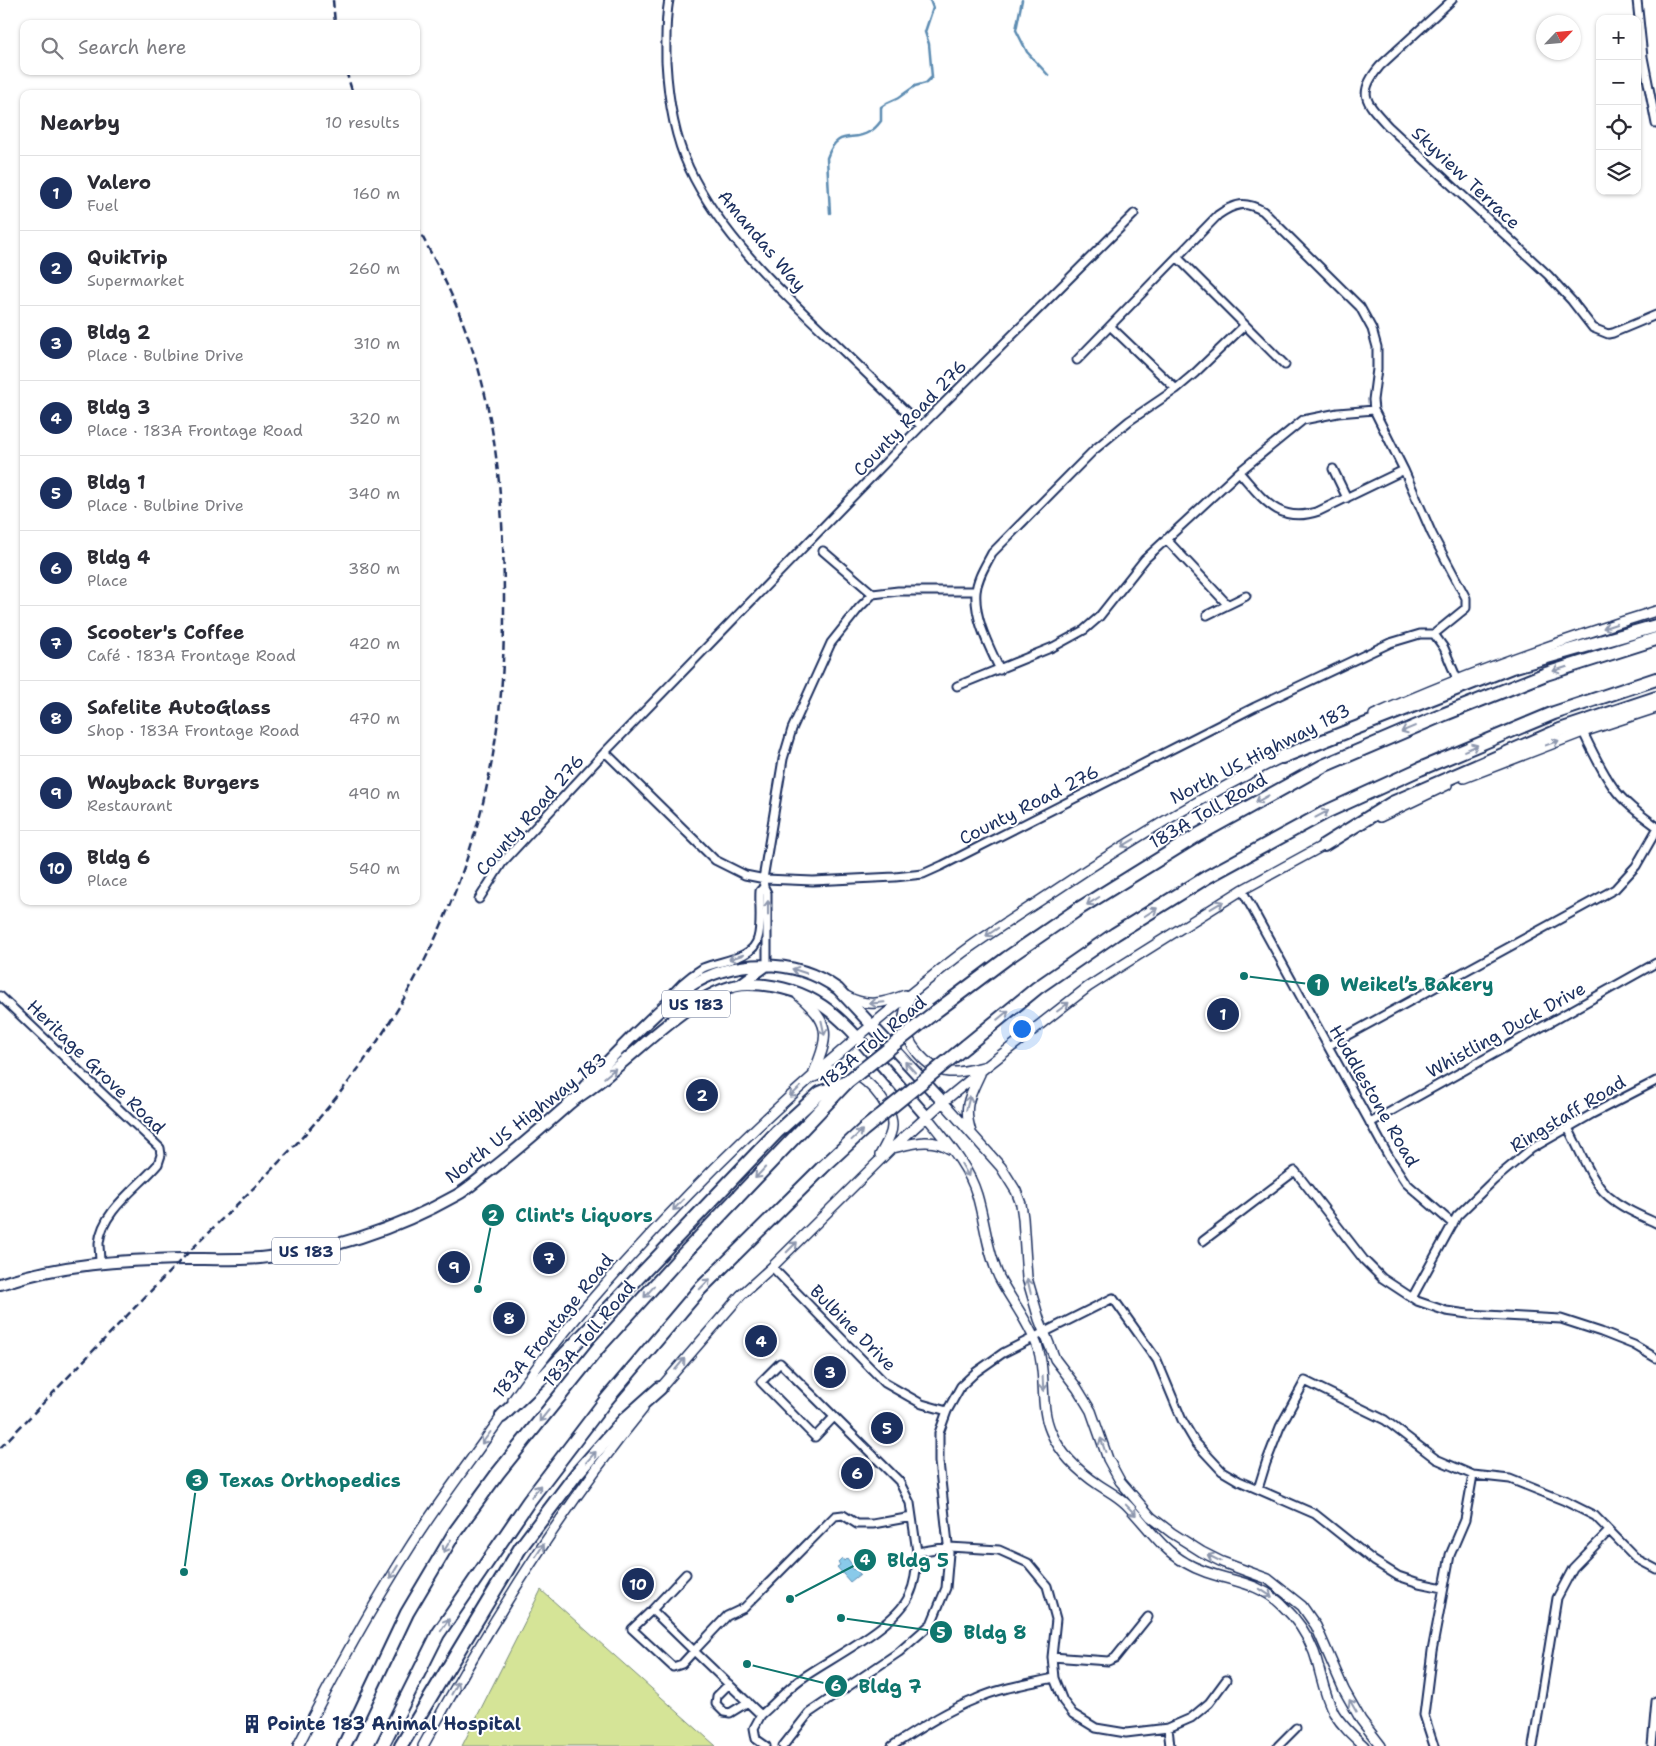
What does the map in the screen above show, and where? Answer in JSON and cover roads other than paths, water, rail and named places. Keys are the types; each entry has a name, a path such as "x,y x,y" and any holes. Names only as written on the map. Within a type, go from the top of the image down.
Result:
{"highway":[{"path":"1282,757 1512,667 1656,626"},
{"name":"183A Toll Road","path":"344,1746 407,1613 455,1532 498,1473 599,1347 676,1262 847,1082 1007,958 1080,908 1198,835 1323,766 1445,714 1546,674 1656,639"},
{"path":"382,1746 438,1634 529,1500 606,1400 700,1289 863,1130 1037,988 1115,934 1207,877 1328,811 1420,770 1554,713 1656,679"},
{"path":"1324,844 1392,803 1560,730 1656,698"},
{"path":"502,1416 547,1373 777,1132 820,1093 847,1082"},
{"path":"400,1746 521,1547 577,1473 623,1421 660,1388"}],"main road":[{"name":"North US Highway 183","path":"913,992 971,946 1108,855 1170,818 1282,757 1457,679 1516,657 1656,611"},
{"path":"423,1746 504,1604 593,1475 660,1388 741,1295 772,1267 876,1162 926,1116 1088,988 1242,890 1324,844 1457,781 1583,732 1656,708"},
{"name":"North US Highway 183","path":"0,1284 49,1270 100,1262 258,1258 312,1250 372,1235 422,1213 460,1193 510,1156 571,1102 613,1055 667,1004 696,983 738,967 767,965 791,968 829,983 842,993 943,1102"},
{"path":"740,984 767,965"},
{"name":"North US Highway 183","path":"571,1102 597,1084 665,1026 694,1005 740,984 768,985 809,996 832,1011 858,1037 926,1116"},
{"path":"794,991 818,1014 825,1032 823,1049 811,1077"},
{"path":"913,992 905,1009 904,1019 906,1033 916,1051 933,1068 948,1072 984,1069"},
{"name":"US 183","path":"842,993 859,1002 879,1004 913,992"},
{"name":"183A Frontage Road","path":"298,1746 336,1673 410,1546 524,1384 630,1256 731,1151 811,1077 913,992"},
{"path":"811,1077 841,1069 849,1071 862,1078 885,1103 890,1112 892,1129 876,1162"},
{"path":"972,1135 966,1118 966,1107 984,1069"},
{"path":"943,1102 1001,1167 1016,1191 1021,1204 1027,1278 1032,1300 1055,1359 1077,1388 1091,1411 1113,1472 1151,1516 1172,1533 1222,1562 1268,1579 1302,1606 1316,1626 1344,1690 1361,1720 1382,1746"},
{"path":"926,1116 954,1152 967,1172 977,1194 986,1239 999,1276 1025,1318 1038,1350 1043,1380 1044,1410 1051,1432 1063,1454 1084,1475 1123,1501 1160,1543 1185,1563 1200,1570 1257,1587 1281,1603 1299,1624 1307,1638 1335,1715 1345,1728 1364,1746"},
{"path":"891,1149 924,1141 940,1144 954,1152"}],"street":[{"name":"Amandas Way","path":"669,0 666,37 667,72 672,116 688,166 714,212 791,300 921,426"},
{"name":"Skyview Terrace","path":"1452,0 1380,66 1370,78 1366,88 1371,107 1388,126 1548,275 1594,328 1608,334 1613,333 1656,315"},
{"path":"1637,0 1643,57 1656,124"},
{"path":"1077,360 1218,215 1230,207 1242,204 1254,206 1263,211 1360,307 1372,329 1377,347 1374,410 1404,470 1432,534 1466,598 1466,608 1434,634 1444,648 1457,679"},
{"name":"County Road 276","path":"478,899 502,863 606,752 921,426 1134,214"},
{"path":"1177,257 1285,365"},
{"path":"1000,670 978,615 976,591 982,572 992,553 1094,450 1129,421 1176,389 1244,325"},
{"path":"1110,326 1176,389"},
{"path":"957,686 1000,670 1052,647 1084,630 1098,617 1145,559 1239,472 1303,420 1338,413 1374,410"},
{"path":"1333,469 1347,498"},
{"path":"1239,472 1273,508 1295,516 1307,515 1404,470"},
{"path":"1166,539 1228,605"},
{"path":"823,551 873,594"},
{"path":"767,965 768,893 764,887 763,879 783,759 792,729 831,643 859,608 873,594 898,591 976,591"},
{"path":"1207,615 1246,596"},
{"name":"County Road 276","path":"606,752 715,860 745,875 763,879 813,881 923,874 1255,707 1390,643 1420,634 1434,634"},
{"path":"1583,732 1602,771 1614,789 1638,813 1656,826"},
{"path":"1328,1046 1615,889 1636,866 1656,831"},
{"path":"667,1004 675,990 702,969 743,955 754,947 758,939 760,891 764,887"},
{"name":"Huddlestone Road","path":"1242,890 1389,1157 1406,1183 1453,1224"},
{"name":"Whistling Duck Drive","path":"1370,1122 1656,963"},
{"name":"Heritage Grove Road","path":"0,996 160,1148 161,1155 158,1164 115,1209 104,1226 99,1242 100,1262"},
{"name":"Ringstaff Road","path":"1412,1298 1457,1216 1494,1180 1531,1149 1656,1081"},
{"path":"1568,1128 1593,1176 1606,1194 1625,1208 1656,1222"},
{"path":"1203,1241 1295,1171 1364,1260 1382,1278 1417,1302 1446,1311 1561,1319 1634,1345 1656,1358"},
{"name":"Bulbine Drive","path":"772,1267 885,1383 922,1404 947,1411"},
{"path":"783,1746 809,1713 899,1652 931,1624 946,1588 949,1547 939,1462 939,1433 947,1411 961,1386 976,1372 1004,1353 1113,1298 1157,1360 1182,1420 1195,1442 1222,1471 1239,1481 1315,1514 1374,1561 1398,1576 1443,1588"},
{"path":"766,1746 756,1738 754,1728 761,1715 799,1680 863,1640 890,1620 908,1598 916,1576 917,1552 910,1503 899,1481 780,1363 762,1382 815,1437 834,1417"},
{"path":"1258,1489 1277,1435 1305,1381 1385,1420 1436,1459 1473,1474 1510,1479 1565,1501 1595,1516 1637,1558 1656,1569"},
{"path":"1434,1746 1424,1715 1432,1651 1450,1555 1465,1520 1473,1474"},
{"path":"686,1574 632,1629 673,1667 682,1664 727,1616 744,1608 834,1516 842,1515 857,1524 872,1524 912,1517"},
{"path":"1533,1746 1557,1598 1573,1568 1609,1531"},
{"path":"917,1552 949,1547 999,1550 1028,1563 1047,1586 1056,1619 1052,1657 1054,1678 1063,1701 1073,1714 1096,1728 1126,1732 1168,1728 1191,1718 1209,1703 1226,1680"},
{"path":"652,1610 761,1715"},
{"path":"1052,1657 1102,1661 1114,1658 1148,1617"},
{"path":"892,1746 945,1714 977,1698 1007,1688 1054,1678"},
{"path":"728,1684 717,1696 716,1704 724,1712 730,1713 748,1702"},
{"path":"1652,1746 1655,1733 1656,1701"},
{"path":"1168,1728 1170,1746"},
{"path":"1278,1746 1296,1728"}],"water":[{"path":"842,1558 844,1561 847,1558 853,1566 851,1568 853,1570 855,1568 860,1574 850,1582 837,1567 840,1565 838,1562"}],"waterway":[{"path":"830,213 827,158 831,148 841,139 863,135 873,130 881,121 881,107 915,86 926,83 932,77 929,44 925,32 933,8 930,0"},
{"path":"1022,0 1016,30 1027,52 1049,76"}],"railway":[{"path":"333,0 335,20"},
{"path":"347,75 352,90"},
{"path":"0,1448 159,1282 273,1168 325,1111 389,1024 416,977 440,928 460,878 477,826 489,773 500,706 504,621 501,503 493,434 478,367 456,306 420,233"}],"place":[{"name":"Weikel’s Bakery","path":"1244,976"},
{"name":"Valero","path":"1223,1014"},
{"name":"QuikTrip","path":"702,1095"},
{"name":"Scooter's Coffee","path":"549,1258"},
{"name":"Wayback Burgers","path":"454,1267"},
{"name":"Clint's Liquors","path":"478,1289"},
{"name":"Safelite AutoGlass","path":"509,1318"},
{"name":"Bldg 3","path":"761,1341"},
{"name":"Bldg 2","path":"830,1372"},
{"name":"Bldg 1","path":"887,1428"},
{"name":"Bldg 4","path":"857,1473"},
{"name":"Texas Orthopedics","path":"184,1572"},
{"name":"Bldg 6","path":"638,1584"},
{"name":"Bldg 5","path":"790,1599"},
{"name":"Bldg 8","path":"841,1618"},
{"name":"Bldg 7","path":"747,1664"},
{"name":"Pointe 183 Animal Hospital","path":"252,1724"}]}
